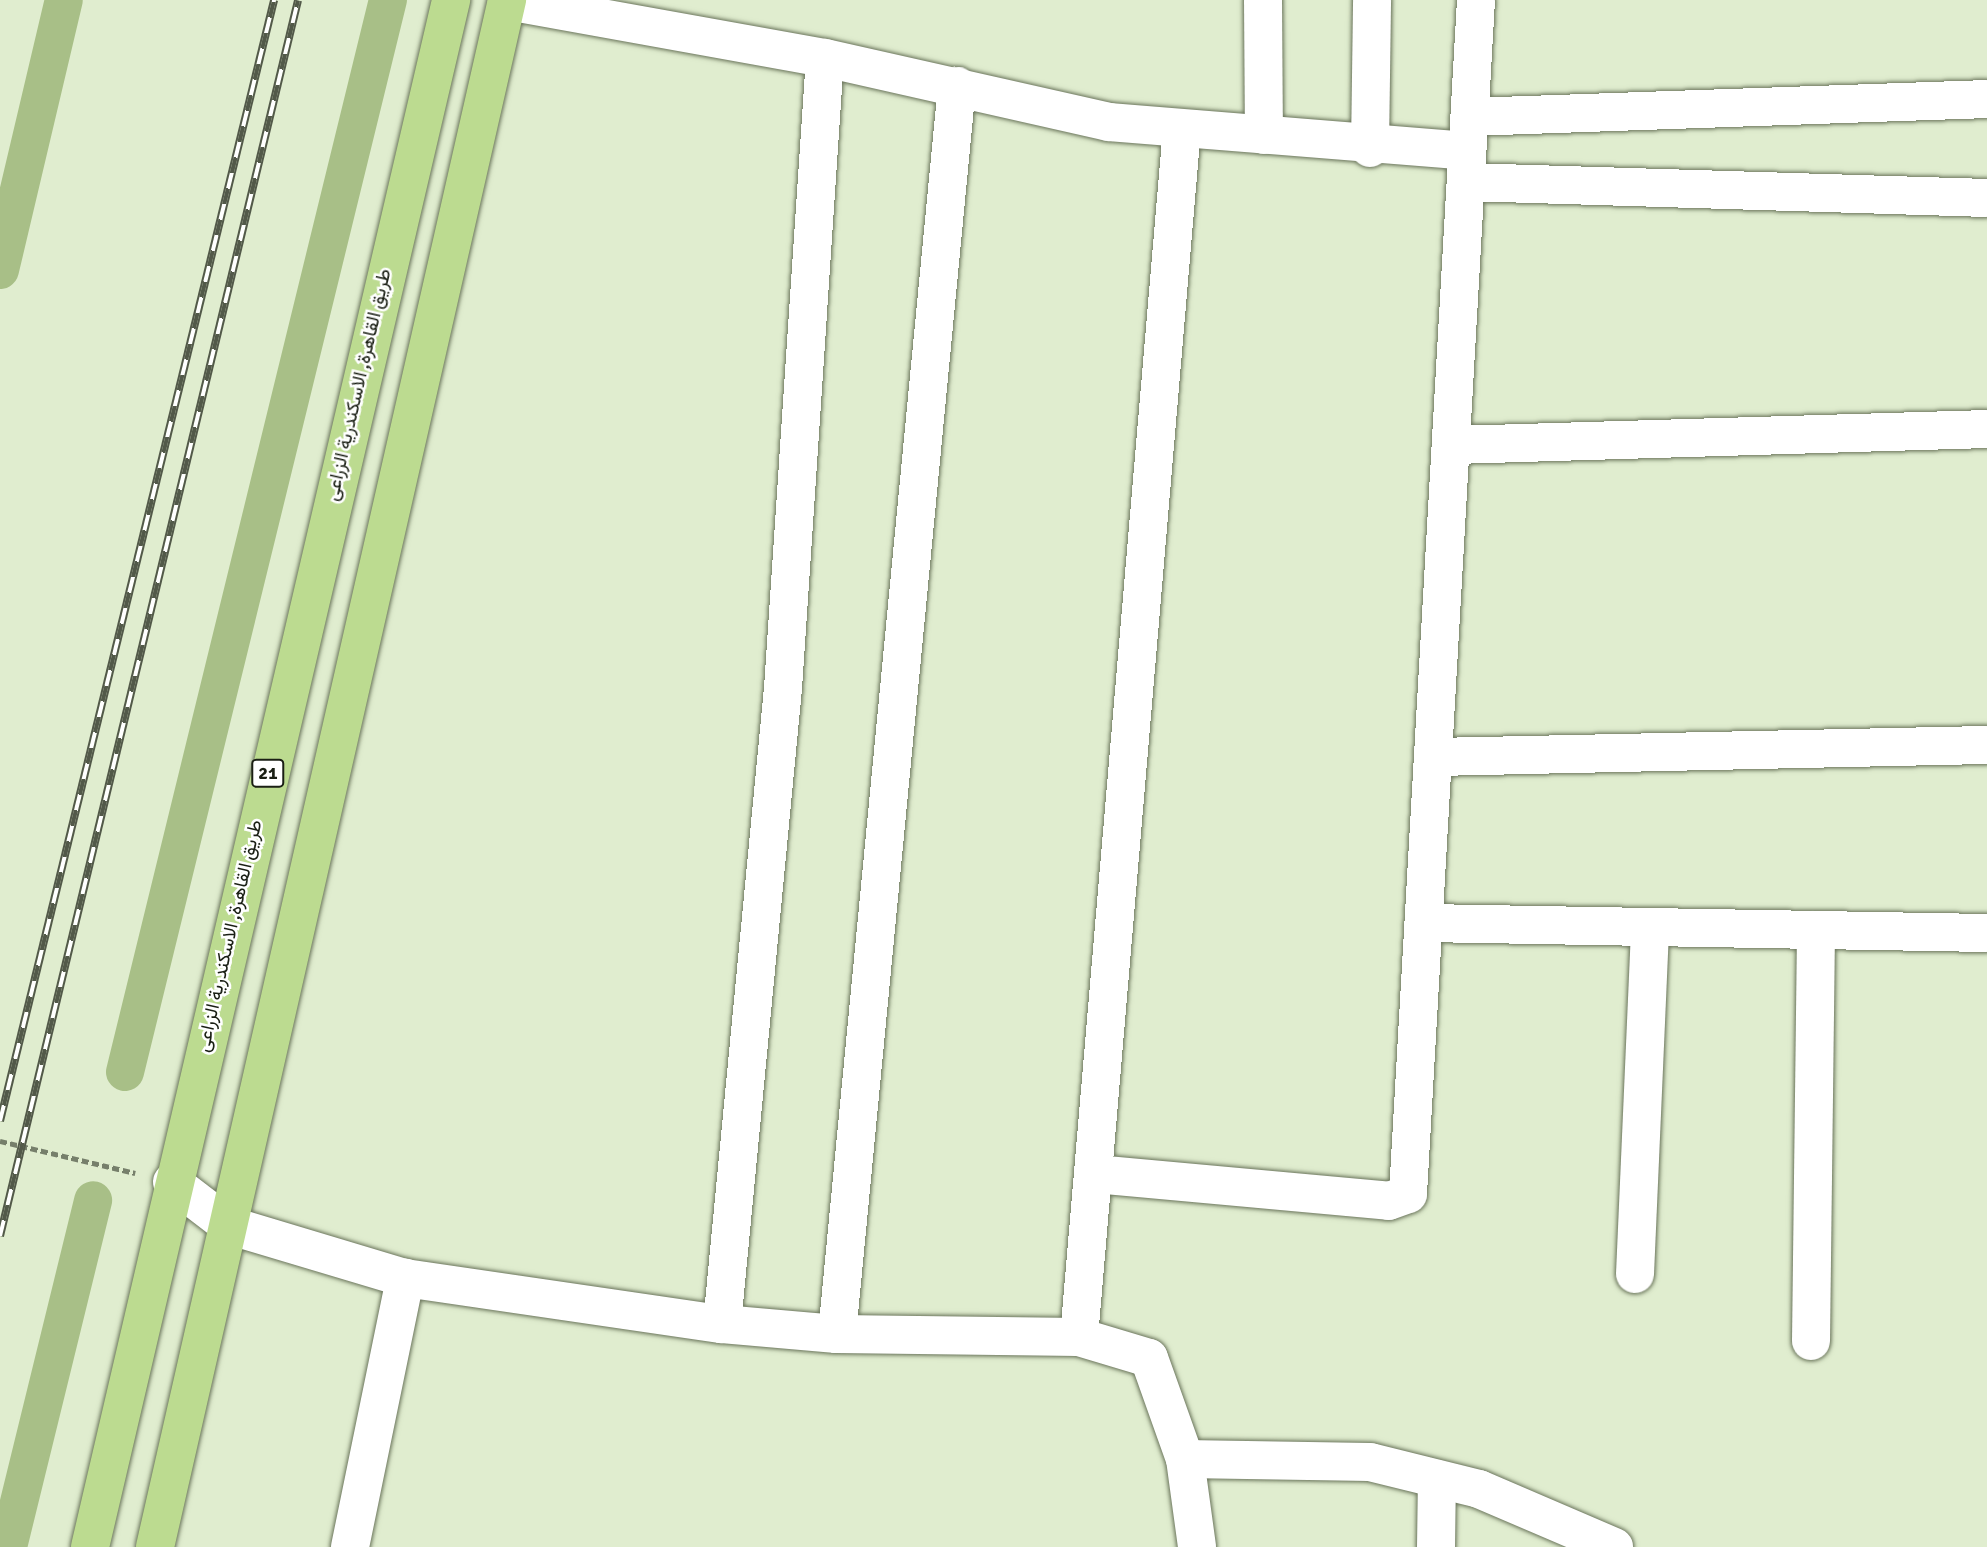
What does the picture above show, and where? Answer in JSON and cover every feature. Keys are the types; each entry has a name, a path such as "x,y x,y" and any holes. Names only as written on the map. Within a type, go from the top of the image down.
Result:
{"highway":[{"name":"طريق القاهرة, الاسكندرية الزراعى","path":"90,1547 172,1182 451,0"},
{"path":"155,1547 507,0"}],"street":[{"path":"507,0 825,58 1109,122 1264,135 1370,148 1468,150 1987,198"},
{"path":"1263,0 1264,135"},
{"path":"1370,148 1372,0"},
{"path":"1095,1174 1389,1201 1408,1194 1455,445 1476,0"},
{"path":"722,1324 783,688 825,58"},
{"path":"837,1334 957,86"},
{"path":"1468,150 1987,99"},
{"path":"1079,1337 1095,1174 1182,128"},
{"path":"1455,445 1987,429"},
{"path":"1435,757 1987,745"},
{"path":"1424,923 1987,933"},
{"path":"1635,1274 1650,927"},
{"path":"1811,1341 1816,930"},
{"path":"172,1182 228,1225 405,1278 722,1324 837,1334 1079,1337 1149,1358 1185,1459 1197,1547"},
{"path":"350,1547 405,1278"},
{"path":"1185,1459 1352,1461 1437,1479 1562,1536 1614,1547"},
{"path":"1436,1547 1437,1479"}],"path":[{"path":"0,1141 172,1182"}],"waterway":[{"path":"0,270 64,0"},
{"path":"125,1072 388,0"},
{"path":"8,1547 93,1200"}],"railway":[{"path":"0,1121 274,0"},
{"path":"0,1236 298,0"}]}
